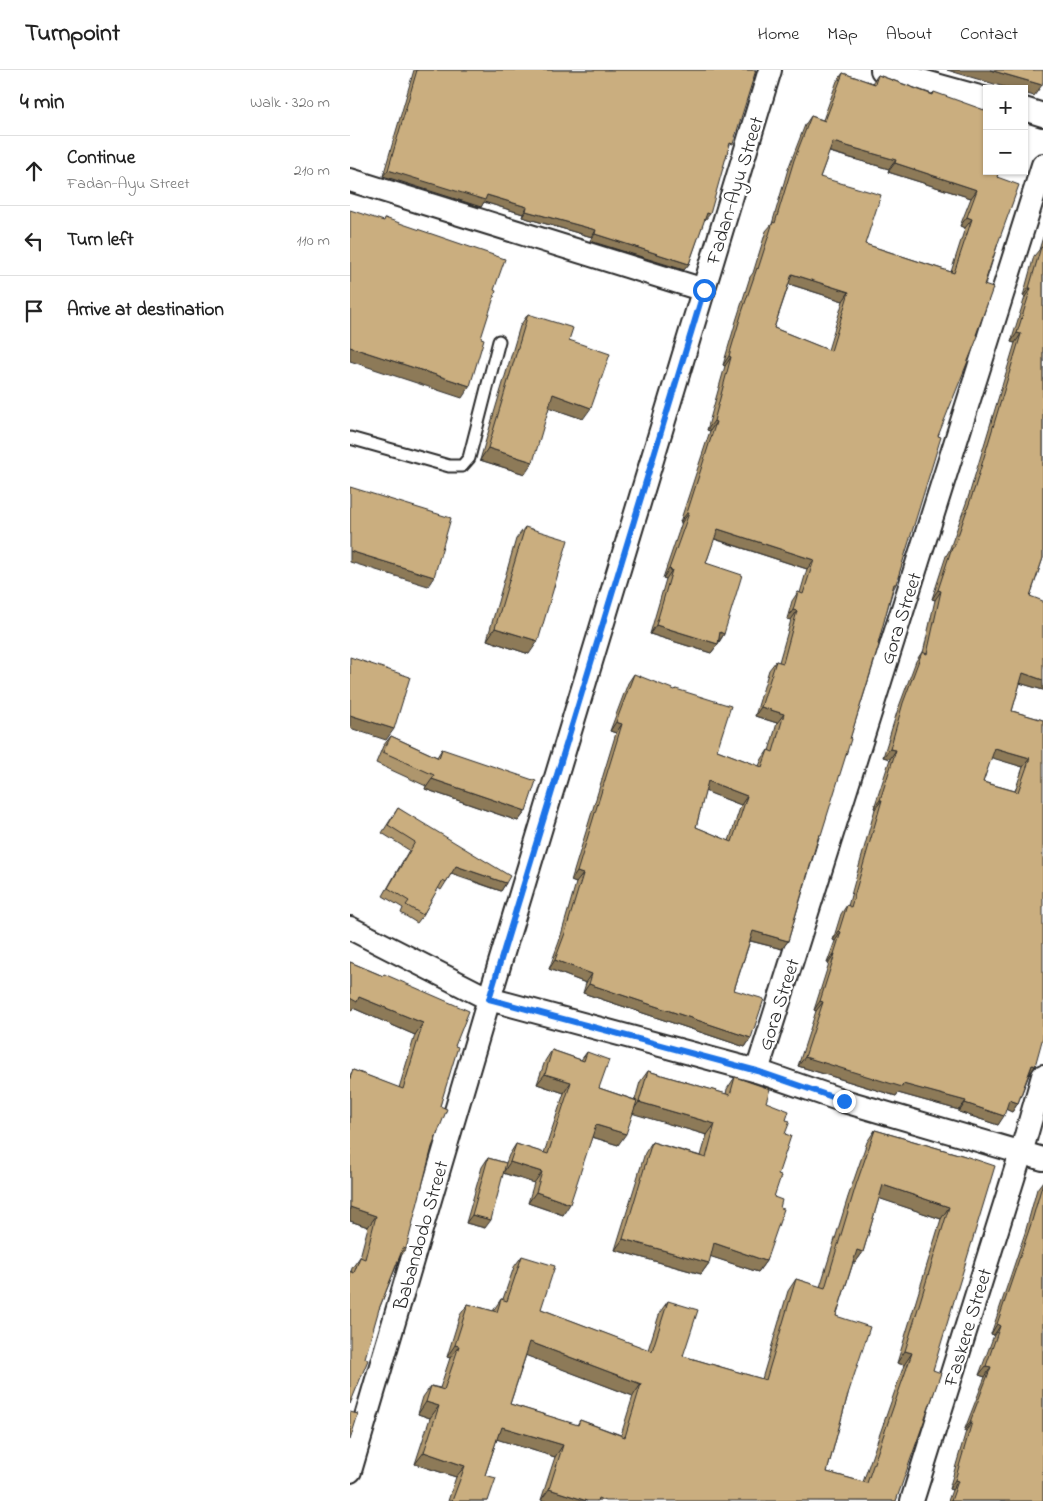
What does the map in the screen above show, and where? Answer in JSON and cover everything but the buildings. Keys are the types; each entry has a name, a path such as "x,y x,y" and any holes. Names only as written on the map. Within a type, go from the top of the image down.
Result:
{"street":[{"name":"Fadan-Ayu Street","path":"489,999 770,70"},
{"path":"882,70 983,98"},
{"path":"1028,110 1043,115"},
{"name":"Gora Street","path":"757,1071 1043,165"},
{"path":"350,180 704,290"},
{"path":"350,928 489,999 757,1071 844,1101 1043,1159"},
{"name":"Babandodo Street","path":"350,1471 489,999"},
{"name":"Faskere Street","path":"912,1501 1021,1153 1043,1076"}],"lane":[{"path":"350,438 449,466 462,466 469,458 499,340"}],"route":[{"path":"704,290 489,999 757,1071 844,1101"}]}
